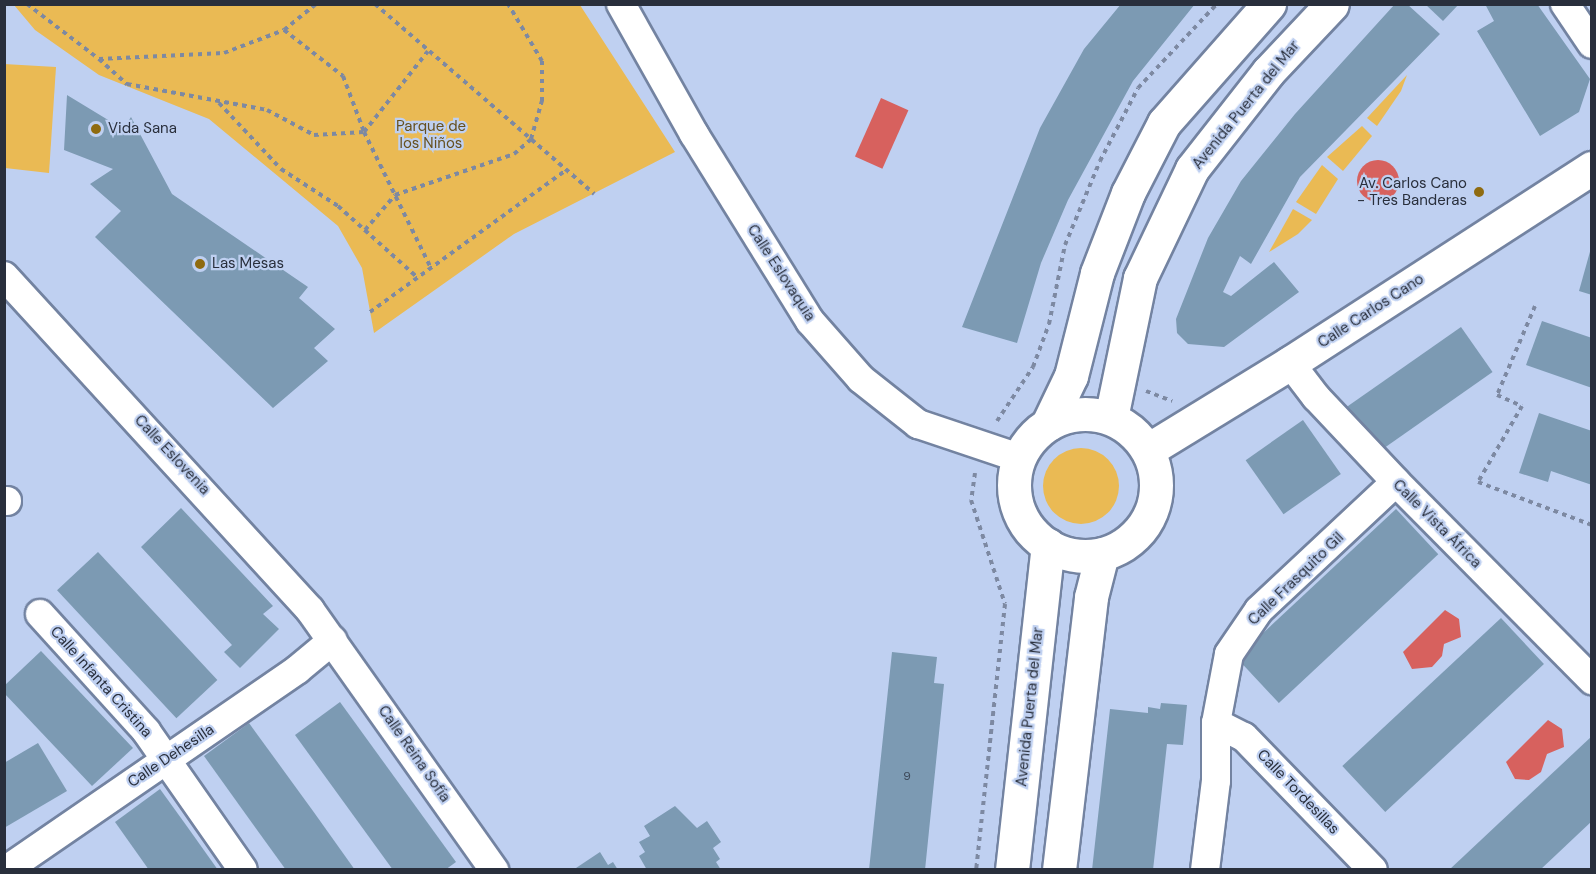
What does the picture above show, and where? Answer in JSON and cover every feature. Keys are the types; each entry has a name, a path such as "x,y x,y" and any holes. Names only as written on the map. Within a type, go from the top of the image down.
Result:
{"main road":[{"path":"1048,424 1071,376 1097,273 1120,213 1164,123 1269,4"},
{"name":"Avenida Puerta del Mar","path":"1111,418 1140,278 1192,168 1268,72 1332,4"},
{"name":"Calle Carlos Cano","path":"1148,450 1290,363 1592,168"},
{"path":"1089,414 1111,418 1132,431 1148,450 1156,474 1155,501 1144,525 1126,543 1102,554 1074,555 1048,545 1029,529 1017,507 1014,483 1019,458 1030,439 1048,424 1068,416 1089,414"},
{"name":"Avenida Puerta del Mar","path":"1012,870 1048,545"},
{"path":"1059,870 1091,597 1102,554"}],"street":[{"name":"Calle Eslovaquia","path":"621,4 694,135 810,321 861,379 918,424 1019,458"},
{"path":"1564,4 1592,44"},
{"name":"Calle Eslovenia","path":"4,276 247,537 333,640"},
{"name":"Calle Vista África","path":"1290,363 1316,397 1395,482 1592,680"},
{"name":"Calle Frasquito Gil","path":"1205,870 1216,781 1216,723 1226,664 1241,632 1259,610 1395,482"},
{"name":"Calle Infanta Cristina","path":"40,614 126,708 166,759 243,870"},
{"name":"Calle Dehesilla","path":"9,869 298,669 333,640"},
{"name":"Calle Reina Sofía","path":"333,640 494,870"},
{"name":"Calle Tordesillas","path":"1216,723 1244,737 1373,870"}],"path":[{"path":"27,4 99,59 127,84 219,103 267,110 314,135 364,132 429,51"},
{"path":"99,59 224,53 284,30 316,4"},
{"path":"375,4 594,194"},
{"path":"365,230 395,195 514,154 531,139 542,101 542,61 508,4"},
{"path":"284,30 343,76 364,132 431,268"},
{"path":"219,103 281,170 338,206 418,278"},
{"path":"370,312 566,170"},
{"path":"1534,306 1497,395 1522,406 1478,482 1592,525"}],"green space":[{"name":"Parque de los Niños","path":"14,5 580,5 675,152 514,234 374,333 362,268 338,226 209,119 99,75 35,30"},
{"path":"4,64 56,67 49,173 5,168"},
{"path":"1407,75 1401,91 1377,126 1367,118"},
{"path":"1362,126 1372,136 1343,171 1327,157"},
{"path":"1322,165 1338,179 1316,214 1296,202"},
{"path":"1293,209 1312,220 1298,234 1269,252"},
{"path":"1081,448 1095,451 1108,459 1116,472 1119,486 1116,500 1108,513 1095,521 1081,524 1067,521 1054,513 1046,500 1043,486 1046,472 1054,459 1067,451"}],"shaded area":[{"path":"881,98 908,110 882,169 855,156"},
{"path":"1378,160 1386,161 1393,166 1398,173 1398,189 1393,196 1386,201 1378,202 1370,201 1363,196 1358,189 1357,181 1358,173 1363,166 1370,161"},
{"path":"1445,610 1459,619 1461,637 1444,644 1442,656 1432,667 1412,669 1403,652"},
{"path":"1548,720 1562,729 1564,747 1547,754 1541,772 1529,780 1515,779 1506,762"}],"building":[{"path":"1121,4 1195,4 1133,81 1068,200 1041,263 1017,343 962,327 1040,128 1084,49"},
{"path":"1395,4 1407,4 1440,34 1300,177 1251,264 1240,256 1223,292 1231,296 1274,262 1299,292 1224,347 1188,344 1177,333 1176,319 1208,238 1241,181 1295,114"},
{"path":"1425,4 1459,4 1443,21"},
{"path":"1485,4 1537,4 1590,79 1579,112 1540,136 1477,31 1494,21"},
{"name":"Las Mesas","path":"67,95 123,129 131,117 172,194 308,287 299,298 335,329 314,348 328,361 273,408 95,237 121,211 90,184 113,169 64,150"},
{"path":"1592,248 1592,295 1579,291"},
{"path":"1542,321 1592,338 1592,388 1526,365"},
{"path":"1461,327 1493,372 1375,455 1343,410"},
{"path":"1539,413 1592,431 1592,485 1551,471 1548,482 1519,473"},
{"path":"1303,420 1341,474 1284,514 1246,460"},
{"path":"181,508 273,606 263,614 279,629 240,668 224,652 232,645 141,547"},
{"path":"1396,509 1438,554 1279,703 1237,658"},
{"path":"98,552 217,680 176,718 57,590"},
{"path":"1501,618 1544,664 1385,812 1342,766"},
{"path":"41,651 133,748 92,786 4,693 4,686"},
{"path":"892,652 937,657 934,683 944,684 925,870 869,870"},
{"path":"340,702 456,862 445,870 393,870 295,735"},
{"path":"1161,703 1187,705 1183,745 1167,744 1153,870 1092,870 1110,709 1148,713 1148,707 1160,709"},
{"path":"249,723 355,870 286,870 242,809 204,756"},
{"path":"1592,736 1592,821 1540,870 1449,870"},
{"path":"38,743 67,791 4,828 4,763"},
{"path":"160,789 218,870 149,870 115,822"},
{"path":"675,806 697,828 707,821 721,842 713,848 720,859 716,862 721,870 647,870 639,856 645,852 639,842 650,836 644,826"},
{"path":"600,852 608,865 613,862 618,870 573,870"}],"place":[{"name":"Vida Sana","path":"96,129"},
{"name":"Av. Carlos Cano - Tres Banderas","path":"1479,192"},
{"name":"Las Mesas","path":"200,264"}]}
